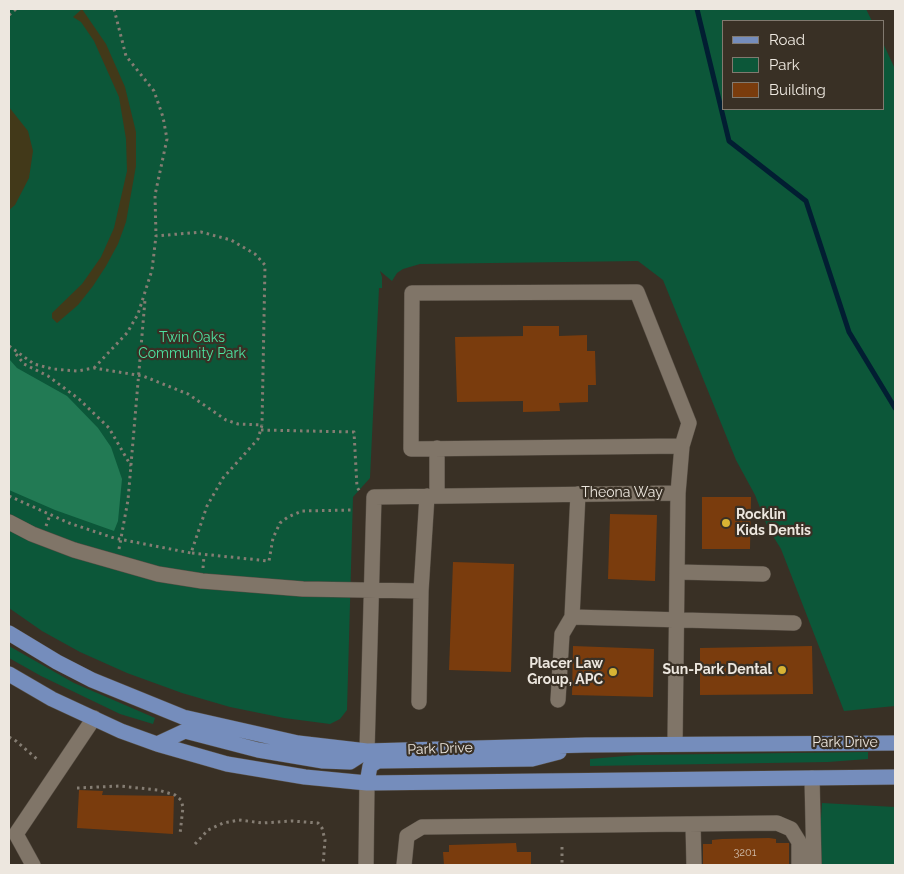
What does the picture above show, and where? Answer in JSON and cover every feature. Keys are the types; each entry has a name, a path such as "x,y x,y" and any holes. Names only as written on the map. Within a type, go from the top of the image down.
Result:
{"main road":[{"name":"Park Drive","path":"9,633 57,662 92,680 183,717 298,743 367,751 586,745 895,743"},
{"path":"9,674 52,699 157,744 190,754 267,772 366,782 895,777"},
{"path":"157,744 185,731 258,750 324,761 350,762 367,751"},
{"path":"366,782 370,766 378,761 532,759 586,745"}],"street":[{"path":"678,493 682,446 689,423 637,292 412,293 411,448 682,446"},
{"path":"419,702 421,591 437,448"},
{"name":"Theona Way","path":"367,495 678,493 675,744"},
{"path":"558,700 562,634 572,617 578,494"},
{"path":"367,495 371,588 367,751"},
{"path":"9,522 32,534 74,550 158,574 202,582 303,589 371,588 421,591"},
{"path":"677,572 763,574"},
{"path":"572,617 794,623"},
{"path":"33,865 12,832 94,718"},
{"path":"812,778 814,865"},
{"path":"366,782 366,865"},
{"path":"693,824 694,865"},
{"path":"404,865 407,836 422,827 693,824 777,824 784,826 791,829 799,842 799,865"}],"path":[{"path":"9,15 16,9"},
{"path":"114,9 126,56 154,91 163,117 167,138 155,195 156,236 152,270 146,296 131,467 122,540"},
{"path":"156,236 192,232 213,234 243,245 265,265 261,430 258,439 223,478 207,506 191,553"},
{"path":"94,368 127,333 146,296"},
{"path":"9,346 24,364 48,376 79,399 110,428 131,467"},
{"path":"14,351 34,364 53,369 77,372 94,368 139,375 188,394 226,420 238,424 262,425"},
{"path":"261,430 354,432 357,487 367,495"},
{"path":"9,496 69,523 122,540 191,553 269,561 273,538 280,524 288,517 302,511 354,510"},
{"path":"9,738 16,741 38,760"},
{"path":"76,788 119,786 158,790 175,795 181,800 183,806 180,834"},
{"path":"195,844 208,830 223,823 239,820 263,823 309,822 320,824 322,828 325,840 323,865"},
{"path":"562,847 562,865"}],"green space":[{"name":"Twin Oaks Community Park","path":"9,9 866,9 872,20 722,20 722,110 884,110 884,45 895,69 895,706 844,711 781,549 768,528 755,495 736,460 663,280 638,261 420,264 403,269 397,273 392,281 380,271 382,288 379,288 370,478 353,497 347,710 340,719 330,724 284,718 230,707 182,693 127,673 80,652 42,631 9,608"},
{"path":"9,359 17,368 67,396 98,428 111,447 122,479 118,521 114,531 55,510 9,490"},
{"path":"9,646 74,683 155,718 153,724 120,714 41,676 9,658"},
{"path":"868,752 868,759 828,762 590,766 590,759 637,755"},
{"path":"822,803 895,807 895,865 822,865 819,848"}],"sand":[{"path":"82,9 106,44 125,87 136,132 136,166 126,222 118,244 93,286 78,305 57,323 52,318 52,313 82,284 101,257 114,228 127,171 126,139 119,97 94,41 81,22 73,17"},
{"path":"9,107 28,131 33,151 29,178 15,205 9,210"}],"building":[{"path":"523,326 559,326 559,336 587,335 587,351 595,351 596,385 588,385 588,402 559,403 560,411 523,412 523,401 457,402 455,337 523,336"},
{"name":"Rocklin Kids Dentis","path":"702,497 751,497 750,549 702,549"},
{"path":"610,514 657,515 655,581 608,579"},
{"path":"453,562 514,564 511,672 449,670"},
{"name":"Placer Law Group, APC","path":"573,646 654,649 653,697 572,695"},
{"path":"812,646 813,694 700,695 700,648"},
{"path":"79,790 103,791 102,795 174,796 173,834 77,828"},
{"path":"769,838 776,839 776,843 789,843 789,865 703,865 703,844 712,844 712,840"},
{"path":"516,843 517,852 531,852 531,865 444,865 443,852 449,852 449,845"}],"waterway":[{"path":"697,9 729,141 806,201 849,332 895,408"}],"place":[{"name":"Rocklin Kids Dentis","path":"726,523"},
{"name":"Sun-Park Dental","path":"782,670"},
{"name":"Placer Law Group, APC","path":"613,672"}]}
